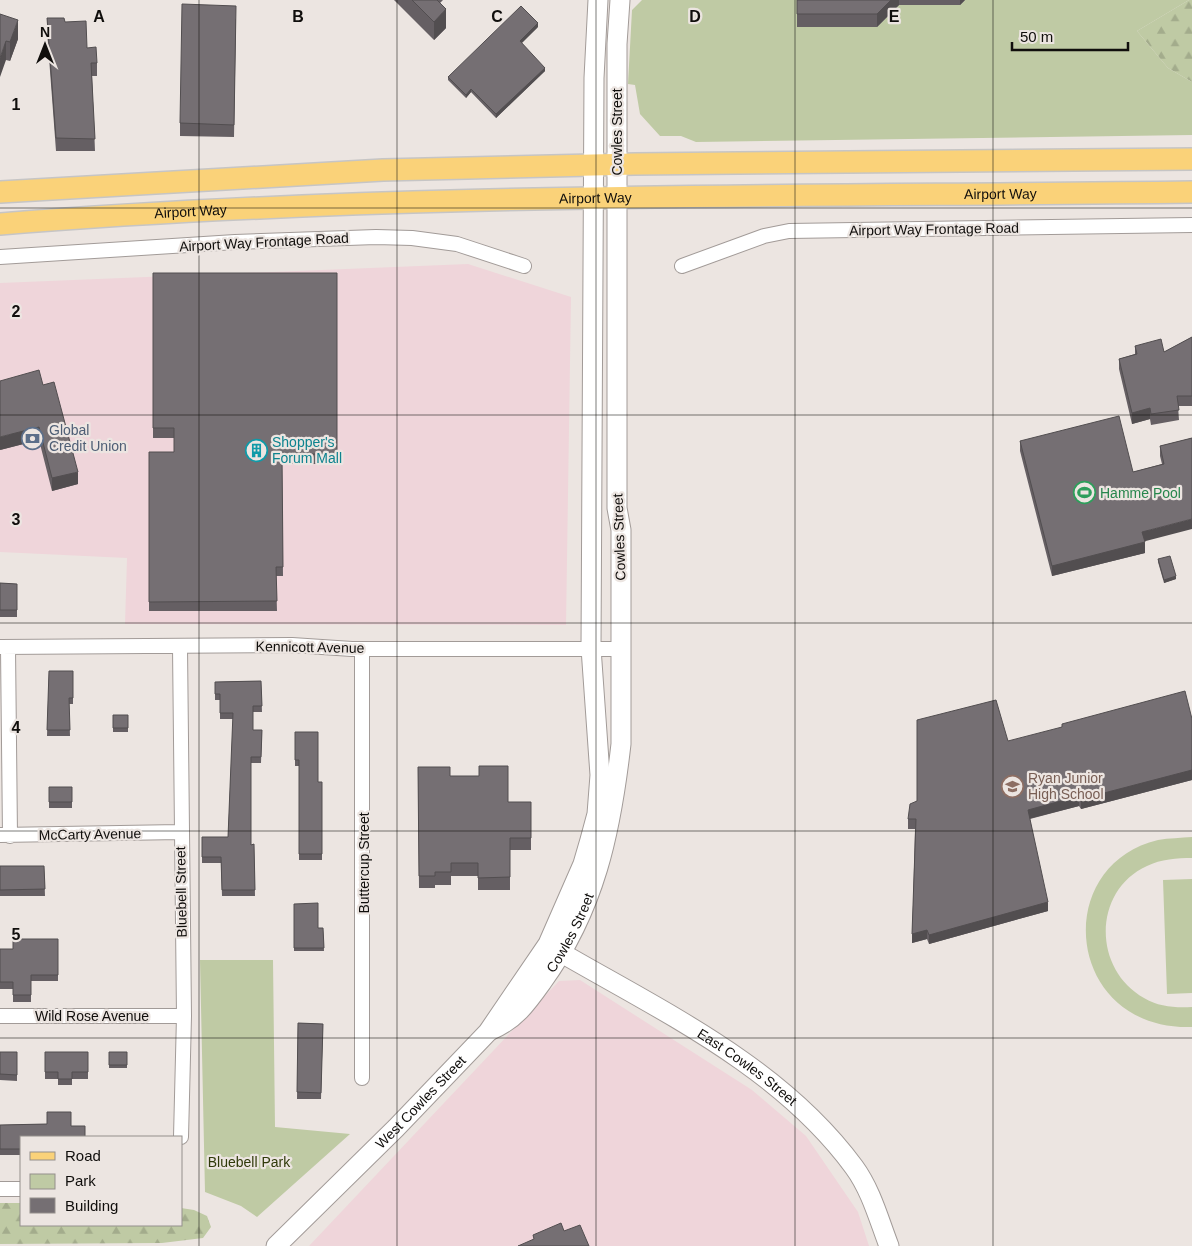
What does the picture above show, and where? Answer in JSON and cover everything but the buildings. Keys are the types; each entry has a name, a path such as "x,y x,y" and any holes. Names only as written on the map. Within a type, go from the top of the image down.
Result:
{"main road":[{"name":"Cowles Street","path":"555,949 597,814 600,775 591,648 595,39 598,0"},
{"name":"Cowles Street","path":"555,949 591,892 602,859 611,819 620,744 621,530 617,508 617,44 620,0"},
{"path":"0,192 383,170 617,164 1192,159"},
{"name":"Airport Way","path":"0,224 303,205 594,197 1192,192"},
{"name":"West Cowles Street","path":"276,1246 396,1128 488,1032 555,949"},
{"name":"East Cowles Street","path":"555,949 740,1058 808,1114 854,1167 871,1197 890,1246"}],"street":[{"name":"Airport Way Frontage Road","path":"682,266 764,236 789,231 1192,225"},
{"name":"Airport Way Frontage Road","path":"0,257 235,242 376,237 412,238 457,244 524,266"},
{"name":"Kennicott Avenue","path":"4,648 292,645 362,648 619,649"},
{"name":"Bluebell Street","path":"180,647 180,832 184,1016 181,1136"},
{"path":"4,648 5,836"},
{"name":"Buttercup Street","path":"362,648 362,1078"},
{"name":"McCarty Avenue","path":"5,836 180,832"},
{"name":"Wild Rose Avenue","path":"0,1016 184,1016"},
{"path":"0,1189 20,1189"}],"shaded area":[{"path":"468,264 571,297 566,625 125,624 127,558 0,552 0,283"},
{"path":"580,980 752,1090 806,1136 858,1212 869,1246 309,1246 559,981"}],"green space":[{"path":"642,0 797,0 797,27 877,27 899,5 960,5 965,0 1189,0 1137,31 1168,68 1192,82 1192,135 696,142 681,136 660,136 640,114 635,85 628,84 632,10"},
{"path":"1192,0 1192,82 1168,68 1137,31"},
{"path":"1192,837 1192,858 1158,862 1147,866 1129,878 1116,893 1108,911 1106,931 1108,951 1115,969 1127,985 1144,998 1156,1003 1174,1007 1192,1007 1192,1027 1150,1021 1118,1003 1097,976 1087,945 1088,912 1100,881 1123,856 1158,840"},
{"path":"1192,879 1192,993 1167,994 1163,880"},
{"name":"Bluebell Park","path":"200,960 273,960 275,1127 350,1134 257,1217 241,1206 205,1192"},
{"path":"0,1203 20,1203 20,1226 182,1226 182,1208 194,1210 207,1216 211,1227 203,1238 162,1243 0,1244"}],"place":[{"name":"Global Credit Union","path":"33,438"},
{"name":"Shopper's Forum Mall","path":"256,450"},
{"name":"Hamme Pool","path":"1084,493"},
{"name":"Ryan Junior High School","path":"1012,786"}]}
